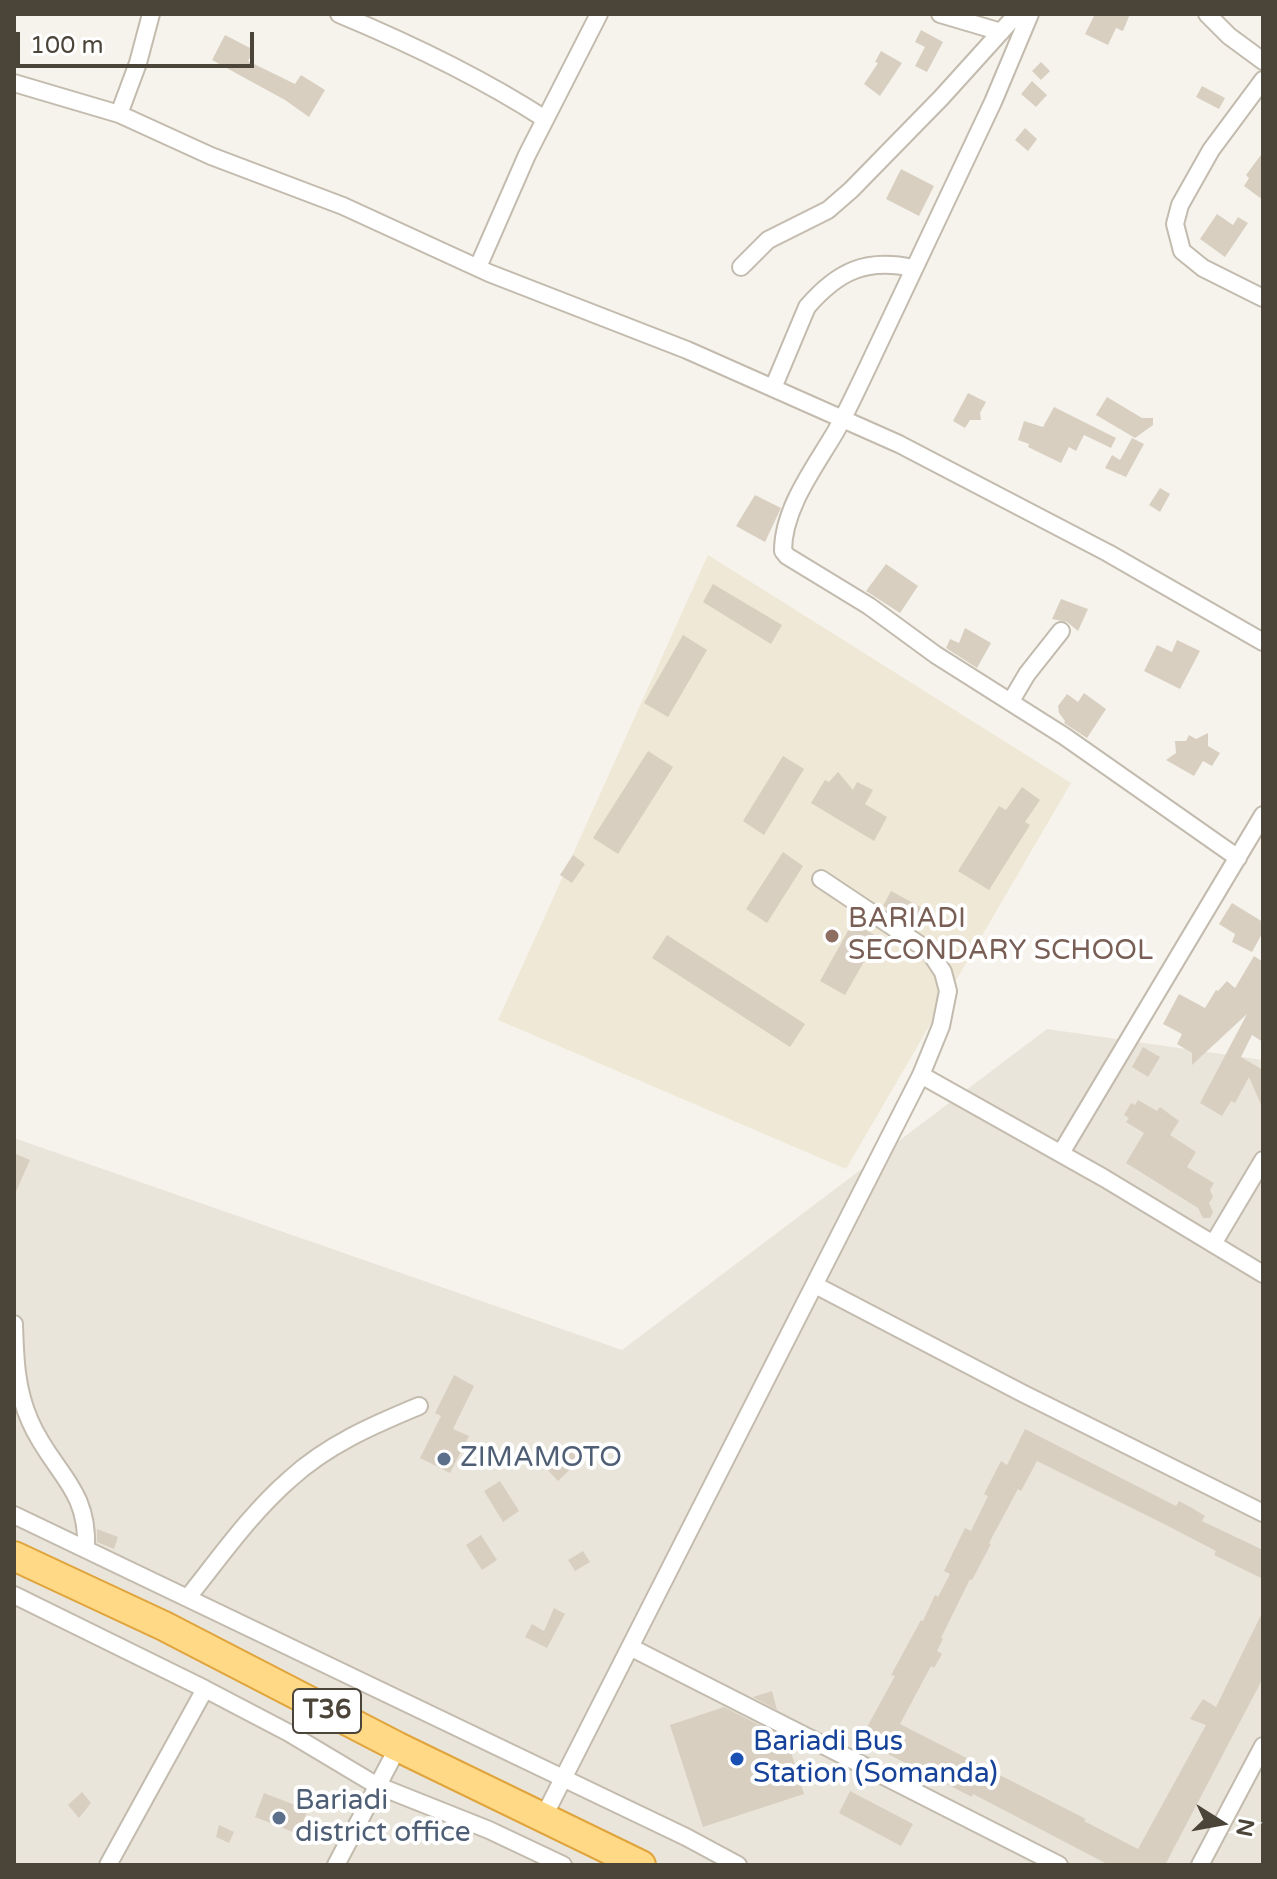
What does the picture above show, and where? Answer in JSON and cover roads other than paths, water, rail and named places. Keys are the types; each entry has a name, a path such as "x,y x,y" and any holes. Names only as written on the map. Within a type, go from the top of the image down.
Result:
{"highway":[{"name":"T36","path":"14,1556 164,1626 398,1747 641,1865"}],"street":[{"path":"119,114 138,63 151,14"},
{"path":"339,14 445,61 509,95 545,119"},
{"path":"478,267 545,119 599,14"},
{"path":"940,14 1001,32"},
{"path":"741,267 768,240 828,210 851,190 895,147 1017,14"},
{"path":"1030,14 993,102 843,419 800,494 788,523 784,553 869,606 936,655 1011,701 1238,858"},
{"path":"1207,14 1229,36 1263,61"},
{"path":"1263,80 1211,150 1180,205 1175,224 1182,251 1203,268 1263,298"},
{"path":"14,83 119,114 211,156 343,206 478,267 687,350 899,444 1108,553 1263,642"},
{"path":"773,388 807,307 816,296 852,270 889,263 913,268"},
{"path":"1011,701 1027,674 1061,631"},
{"path":"1061,1153 1263,815"},
{"path":"544,1816 921,1075 941,1026 948,991 943,972 929,951 821,879"},
{"path":"921,1075 1061,1153 1263,1274"},
{"path":"1213,1244 1263,1160"},
{"path":"815,1285 1263,1513"},
{"path":"14,1324 20,1397 31,1424 73,1487 83,1510 87,1525 86,1549"},
{"path":"189,1596 253,1517 291,1478 334,1447 376,1424 419,1406"},
{"path":"14,1515 189,1596 273,1640 564,1778 738,1865"},
{"path":"14,1595 289,1733 376,1785 489,1830 563,1865"},
{"path":"630,1647 1059,1865"},
{"path":"108,1865 205,1689"},
{"path":"1200,1865 1263,1746"},
{"path":"336,1865 398,1747"}],"place":[{"name":"BARIADI SECONDARY SCHOOL","path":"832,936"},
{"name":"ZIMAMOTO","path":"444,1459"},
{"name":"Bariadi Bus Station (Somanda)","path":"737,1759"},
{"name":"Bariadi district office","path":"279,1818"}]}
